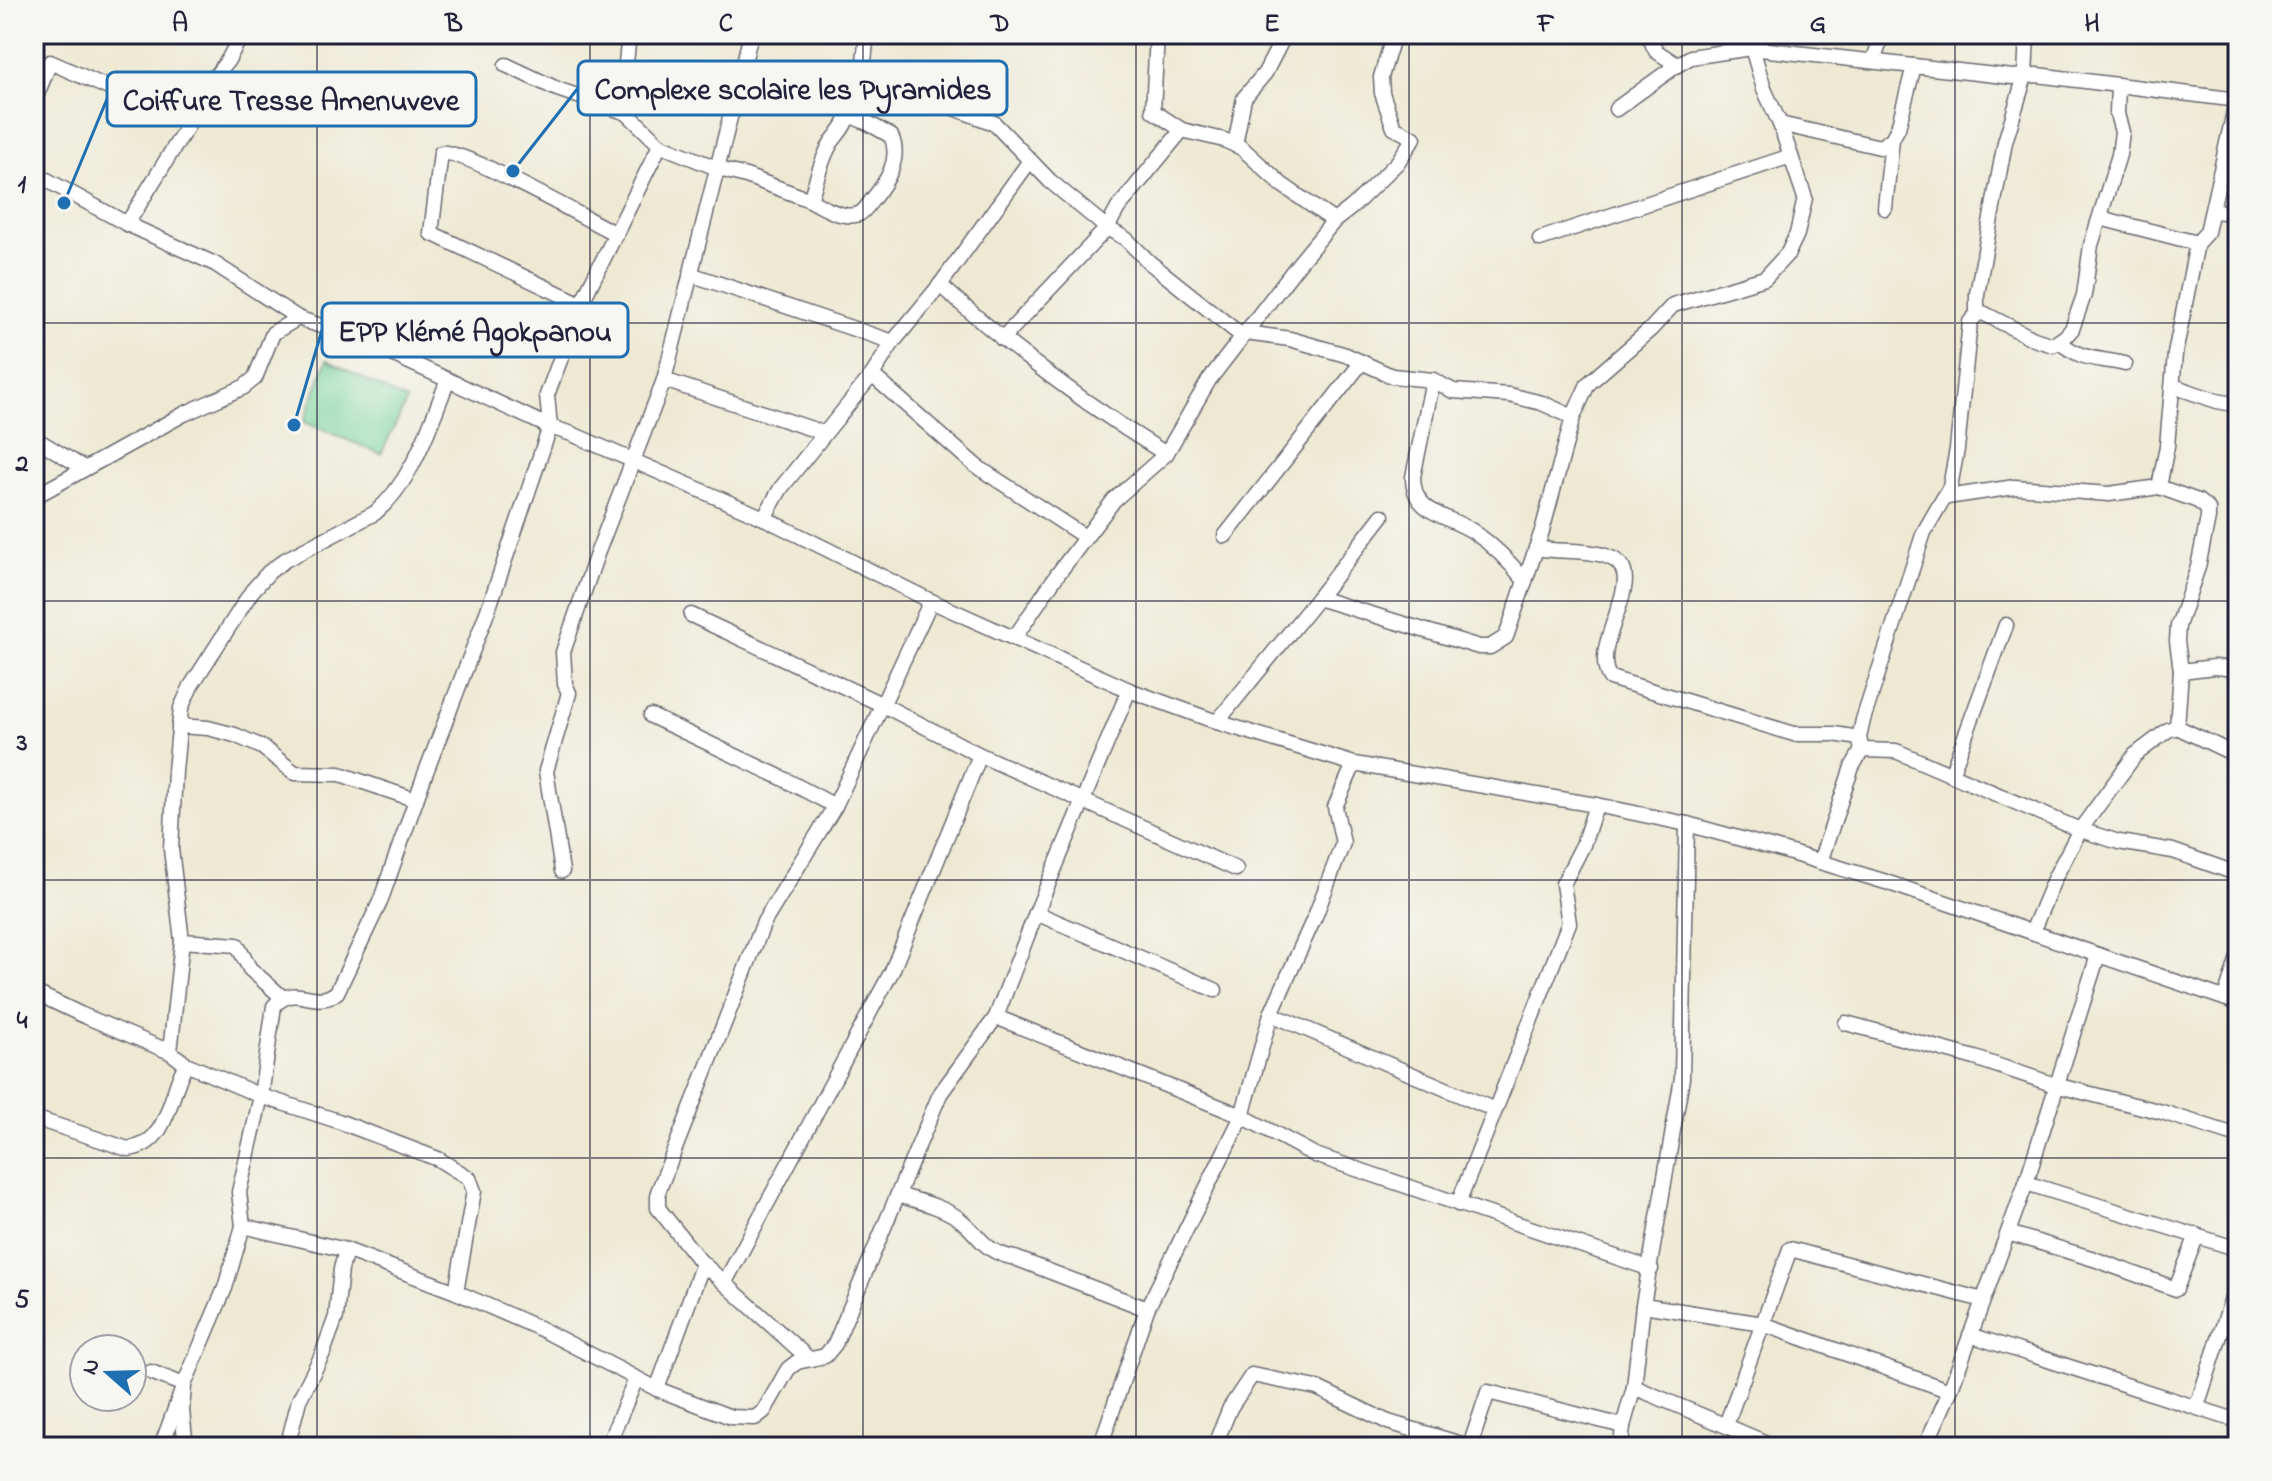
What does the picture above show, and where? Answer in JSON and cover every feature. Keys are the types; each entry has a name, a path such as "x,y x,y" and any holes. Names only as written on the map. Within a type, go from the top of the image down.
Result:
{"street":[{"path":"127,224 188,125 202,94 228,60 242,34"},
{"path":"629,34 622,101 627,113 660,145 845,215 858,215 889,176 894,150 891,136 849,115"},
{"path":"562,871 546,771 569,693 565,684 563,652 664,380 693,275 751,34"},
{"path":"810,200 825,156 841,134 849,115 863,70 867,34"},
{"path":"1157,34 1153,111 1182,130 1235,145 1257,160 1281,184 1334,221"},
{"path":"1235,145 1244,98 1265,73 1285,34"},
{"path":"1015,637 1114,500 1166,454 1209,380 1334,221 1397,163 1414,138 1394,128 1382,93 1381,77 1394,34"},
{"path":"1655,34 1651,41 1656,51 1677,65"},
{"path":"1873,61 1883,34"},
{"path":"1820,862 1861,744 1924,532 1947,497 1957,449 1968,329 1977,314 1979,279 1998,176 2025,76 2027,34"},
{"path":"1318,598 1479,647 1490,647 1506,637 1536,548 1573,417 1588,384 1651,329 1673,305 1765,278 1779,265 1797,234 1805,198 1780,124 1764,89 1750,41"},
{"path":"1616,109 1691,57 1750,41 1914,66 2037,75 2238,100"},
{"path":"34,102 50,62 154,108"},
{"path":"506,65 557,89 627,113"},
{"path":"1885,208 1892,139 1898,128 1914,66"},
{"path":"863,70 917,80 951,107 994,123 1029,162 1243,335 1290,339 1346,355 1392,376 1433,380 1453,391 1509,395 1542,403 1573,417"},
{"path":"1977,314 1993,316 2047,344 2059,342 2072,329 2080,313 2091,245 2119,155 2122,132 2117,114 2118,85"},
{"path":"2159,487 2167,446 2175,354 2197,243 2207,232 2238,92"},
{"path":"1780,124 1872,146 1880,147 1892,139"},
{"path":"1002,339 1107,228 1118,208 1182,130"},
{"path":"161,1447 225,1288 243,1226 239,1192 261,1096 274,1006 282,997 291,994 327,999 337,992 380,902 488,610 550,427 547,395 581,304 660,145"},
{"path":"581,304 431,233 441,153 446,151 473,161 616,234"},
{"path":"1540,239 1791,156"},
{"path":"764,518 781,488 872,375 893,342 940,285 1029,162"},
{"path":"34,173 127,224 215,264 298,318 366,342 550,427 764,518 931,601 1129,690 1217,722 1354,764 1596,805 1687,824 1820,862 2231,1001 2238,957"},
{"path":"2212,211 2238,213"},
{"path":"2100,218 2197,243"},
{"path":"693,275 893,342"},
{"path":"940,285 1002,339 1109,419 1166,454"},
{"path":"34,497 184,414 244,387 255,378 273,333 298,318"},
{"path":"2059,342 2077,355 2094,361 2125,364"},
{"path":"1225,536 1362,362"},
{"path":"872,375 976,466 1085,537"},
{"path":"170,1052 182,941 171,849 181,708 191,686 252,591 269,572 388,503 409,471 448,380"},
{"path":"664,380 824,433"},
{"path":"1433,380 1413,477 1413,491 1427,508 1471,530 1493,546 1525,581"},
{"path":"2173,386 2238,405"},
{"path":"34,438 84,468"},
{"path":"1947,497 2015,487 2109,494 2159,487 2198,501 2208,509 2198,567 2178,626 2181,671 2177,727"},
{"path":"1217,722 1382,516"},
{"path":"1536,548 1595,553 1612,558 1623,566 1627,575 1626,585 1609,635 1604,661 1610,678 1794,734 1834,734 1861,744 1896,751 2080,830 2119,842 2173,851 2238,874"},
{"path":"808,1358 700,1261 658,1208 658,1192 764,922 835,806 931,601"},
{"path":"691,615 883,705 980,755 1236,869"},
{"path":"1951,775 2006,625"},
{"path":"2181,671 2214,667 2238,669"},
{"path":"243,1226 346,1250 541,1329 657,1389 716,1413 755,1418 764,1411 788,1369 808,1358 825,1356 835,1344 940,1094 996,1017 1129,690"},
{"path":"651,716 835,806"},
{"path":"179,726 208,728 235,735 262,747 295,773 340,774 416,800"},
{"path":"2032,932 2055,877 2080,830 2135,755 2168,730 2177,727 2238,756"},
{"path":"725,1282 892,971 980,755"},
{"path":"1100,1447 1147,1309 1242,1116 1271,1014 1316,914 1343,843 1335,807 1354,764"},
{"path":"1458,1204 1569,923 1563,884 1583,845 1596,805"},
{"path":"1621,1447 1623,1426 1634,1387 1643,1305 1682,1078 1687,824"},
{"path":"1036,913 1215,990"},
{"path":"182,941 237,945 250,969 282,997"},
{"path":"1931,1446 2026,1183 2098,955"},
{"path":"34,992 170,1052 186,1064 261,1096 438,1159 469,1178 474,1191 456,1292"},
{"path":"1271,1014 1495,1110"},
{"path":"996,1017 1242,1116 1315,1155 1651,1269"},
{"path":"1846,1023 2238,1136"},
{"path":"34,1118 128,1149 137,1148 162,1127 186,1064"},
{"path":"2026,1183 2238,1249"},
{"path":"898,1195 948,1212 961,1220 995,1254 1015,1258 1147,1309"},
{"path":"2008,1233 2083,1255 2176,1289 2197,1235"},
{"path":"1726,1425 1790,1249 1983,1300"},
{"path":"287,1447 299,1400 322,1355 336,1317 346,1250"},
{"path":"657,1389 701,1273 700,1261"},
{"path":"2197,1406 2238,1280"},
{"path":"1643,1305 1763,1324 1950,1391"},
{"path":"1970,1335 2238,1421"},
{"path":"151,1372 184,1385"},
{"path":"1214,1447 1230,1408 1252,1375 1317,1388 1388,1422 1471,1447 1488,1392 1623,1426"},
{"path":"607,1447 636,1379"},
{"path":"184,1385 182,1411 186,1447"},
{"path":"1634,1387 1776,1447"},
{"path":"55,1447 69,1447"}],"green space":[{"path":"327,360 407,401 381,454 304,422"}],"place":[{"name":"Complexe scolaire les Pyramides","path":"513,171"},
{"name":"Coiffure Tresse Amenuveve","path":"64,203"},
{"name":"EPP Klémé Agokpanou","path":"294,425"}]}
